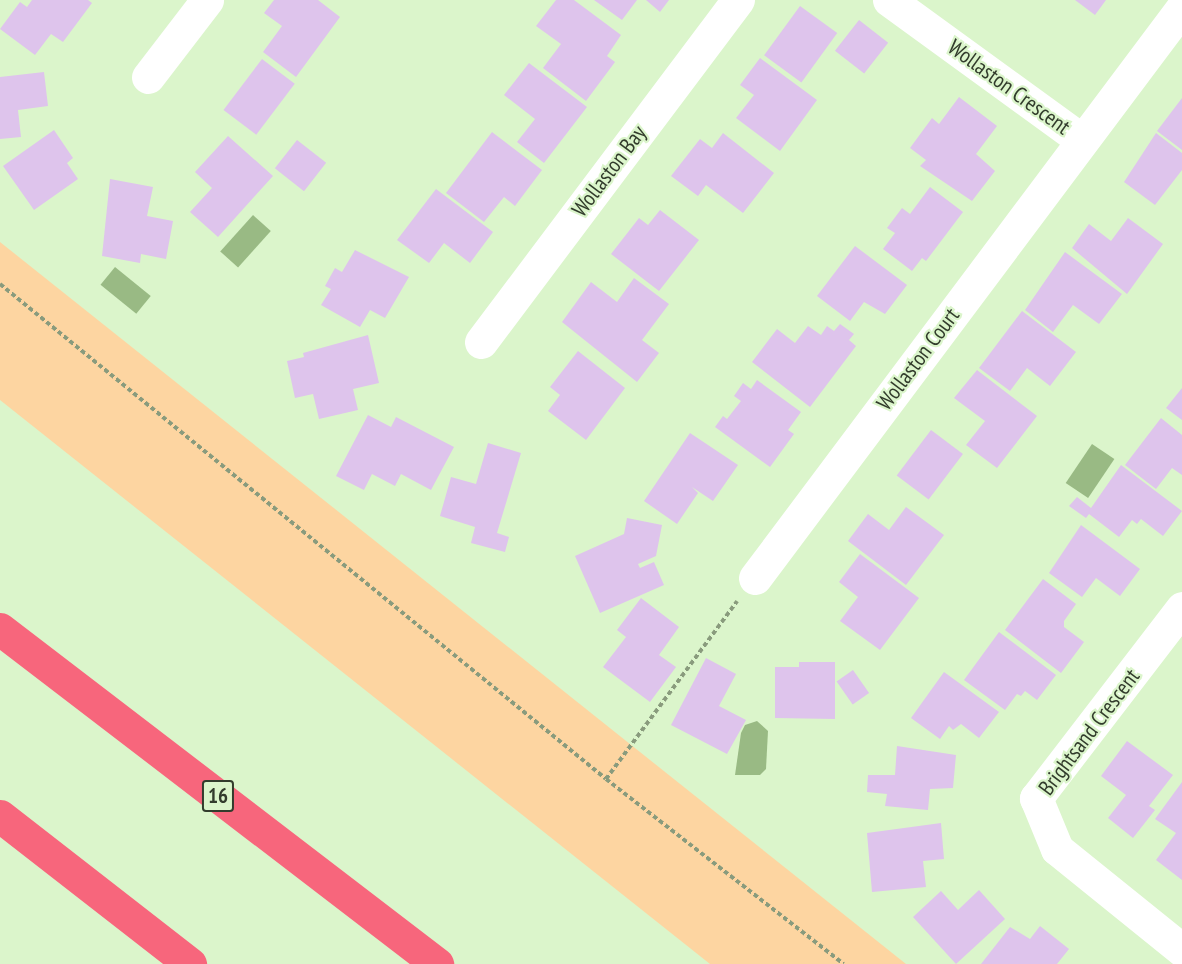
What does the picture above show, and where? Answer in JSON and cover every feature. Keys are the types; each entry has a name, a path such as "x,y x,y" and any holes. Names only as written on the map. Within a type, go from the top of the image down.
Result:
{"highway":[{"name":"16","path":"0,629 437,964"},
{"path":"0,816 190,964"}],"street":[{"path":"148,77 207,0"},
{"name":"Wollaston Bay","path":"481,342 738,0"},
{"name":"Wollaston Crescent","path":"889,0 1082,140 1182,8"},
{"name":"Wollaston Court","path":"756,578 1082,140"},
{"name":"Brightsand Crescent","path":"1182,608 1036,798 1057,849 1182,950"}],"path":[{"path":"0,284 606,779 844,964"},
{"path":"606,779 715,627"}],"shaded area":[{"path":"253,215 271,231 238,267 220,251"},
{"path":"0,242 906,964 710,964 0,400"},
{"path":"115,267 151,296 136,314 101,285"},
{"path":"1092,444 1114,459 1088,498 1066,483"},
{"path":"757,721 768,731 766,769 760,775 735,775 741,733 745,725"}],"building":[{"path":"32,0 88,0 92,3 63,42 51,34 35,55 0,29 20,2 27,7"},
{"path":"274,0 318,0 340,17 296,77 263,52 282,26 264,13"},
{"path":"556,0 574,0 621,35 607,56 615,62 586,101 543,68 561,44 536,26"},
{"path":"594,0 637,0 622,20"},
{"path":"646,0 669,0 660,12"},
{"path":"1075,0 1106,0 1095,15"},
{"path":"800,6 837,33 801,82 764,55"},
{"path":"859,20 888,43 864,74 835,51"},
{"path":"760,58 817,100 780,151 736,118 754,95 740,85"},
{"path":"262,59 295,84 256,135 223,110"},
{"path":"529,63 587,107 544,163 517,142 535,119 504,95"},
{"path":"44,72 48,106 18,110 21,137 0,139 0,77"},
{"path":"959,97 997,126 976,154 995,171 972,201 920,166 926,160 910,148 932,118 939,124"},
{"path":"1182,98 1182,150 1157,131"},
{"path":"54,130 73,158 67,163 78,179 34,210 3,166"},
{"path":"492,132 542,170 515,206 504,197 484,222 446,193"},
{"path":"723,133 774,173 743,213 706,185 698,196 671,176 700,139 712,148"},
{"path":"1156,133 1182,153 1182,170 1155,205 1124,182"},
{"path":"228,136 273,176 218,237 190,212 212,188 195,172"},
{"path":"297,140 326,163 304,191 275,168"},
{"path":"110,179 153,187 147,216 173,221 166,259 141,254 140,263 102,256"},
{"path":"930,187 963,212 926,261 922,258 912,271 883,249 895,233 887,228 902,208 910,214"},
{"path":"436,189 493,232 470,263 444,243 429,263 397,240"},
{"path":"660,210 699,240 659,291 611,254 639,218 648,225"},
{"path":"1128,218 1163,244 1127,294 1072,248 1089,224 1111,241"},
{"path":"855,246 907,285 885,314 864,302 850,321 817,296"},
{"path":"355,250 409,277 385,318 370,310 360,327 321,305 331,289 325,286 335,268 342,272"},
{"path":"1065,252 1122,294 1099,324 1073,305 1053,332 1025,310"},
{"path":"634,278 669,304 642,340 659,353 637,382 562,322 591,282 617,302"},
{"path":"1022,311 1076,352 1050,386 1027,368 1010,391 979,368"},
{"path":"840,324 854,334 849,340 856,346 810,407 752,362 777,329 795,343 808,326 821,335 827,326 834,331"},
{"path":"368,335 379,383 353,389 358,410 319,419 313,394 295,398 287,361 304,357 303,353"},
{"path":"578,351 625,388 586,440 548,411 560,395 550,387"},
{"path":"977,370 1037,416 997,468 966,445 985,421 954,398"},
{"path":"757,380 801,412 788,430 794,434 770,467 715,427 723,416 727,419 741,401 734,396 743,383 751,389"},
{"path":"1182,388 1182,420 1166,408"},
{"path":"368,415 391,427 396,417 454,447 431,490 401,474 395,486 372,474 364,490 336,476"},
{"path":"1161,418 1182,435 1182,475 1172,468 1156,489 1125,465"},
{"path":"931,430 963,454 929,500 897,476"},
{"path":"690,433 738,465 713,501 692,487 698,493 677,524 644,501"},
{"path":"488,443 521,453 497,533 509,537 505,552 471,543 475,527 440,516 451,477 476,484"},
{"path":"1121,465 1182,511 1163,536 1141,519 1137,524 1132,520 1119,537 1089,514 1086,518 1069,506 1077,497 1091,508"},
{"path":"906,507 944,535 906,585 848,541 868,514 889,530"},
{"path":"627,518 662,525 656,556 638,564 640,568 654,562 664,585 600,613 575,556 624,534"},
{"path":"1081,525 1140,569 1120,596 1096,578 1082,597 1049,573"},
{"path":"860,554 919,598 880,650 840,621 858,597 839,582"},
{"path":"1043,579 1076,604 1064,621 1064,627 1084,642 1061,673 1005,630"},
{"path":"641,598 679,627 659,655 676,667 650,702 603,667 626,637 617,630"},
{"path":"999,632 1056,675 1037,700 1025,691 1021,696 1017,694 1005,710 964,680"},
{"path":"706,658 736,674 719,706 746,720 727,754 671,725"},
{"path":"799,662 835,662 835,719 775,718 775,667 799,667"},
{"path":"853,670 869,693 853,704 837,681"},
{"path":"944,672 999,712 979,738 961,724 953,730 949,726 940,739 911,718"},
{"path":"1127,741 1173,775 1149,806 1155,810 1133,838 1108,818 1126,795 1101,776"},
{"path":"897,746 956,755 953,788 930,789 928,810 885,806 887,794 867,792 868,775 895,775"},
{"path":"1182,782 1182,880 1156,860 1176,833 1155,819"},
{"path":"941,823 944,859 923,861 926,887 872,892 867,833"},
{"path":"979,890 1005,919 956,964 913,917 941,891 958,910"},
{"path":"1040,926 1069,949 1057,964 981,964 1010,927 1030,939"}]}
